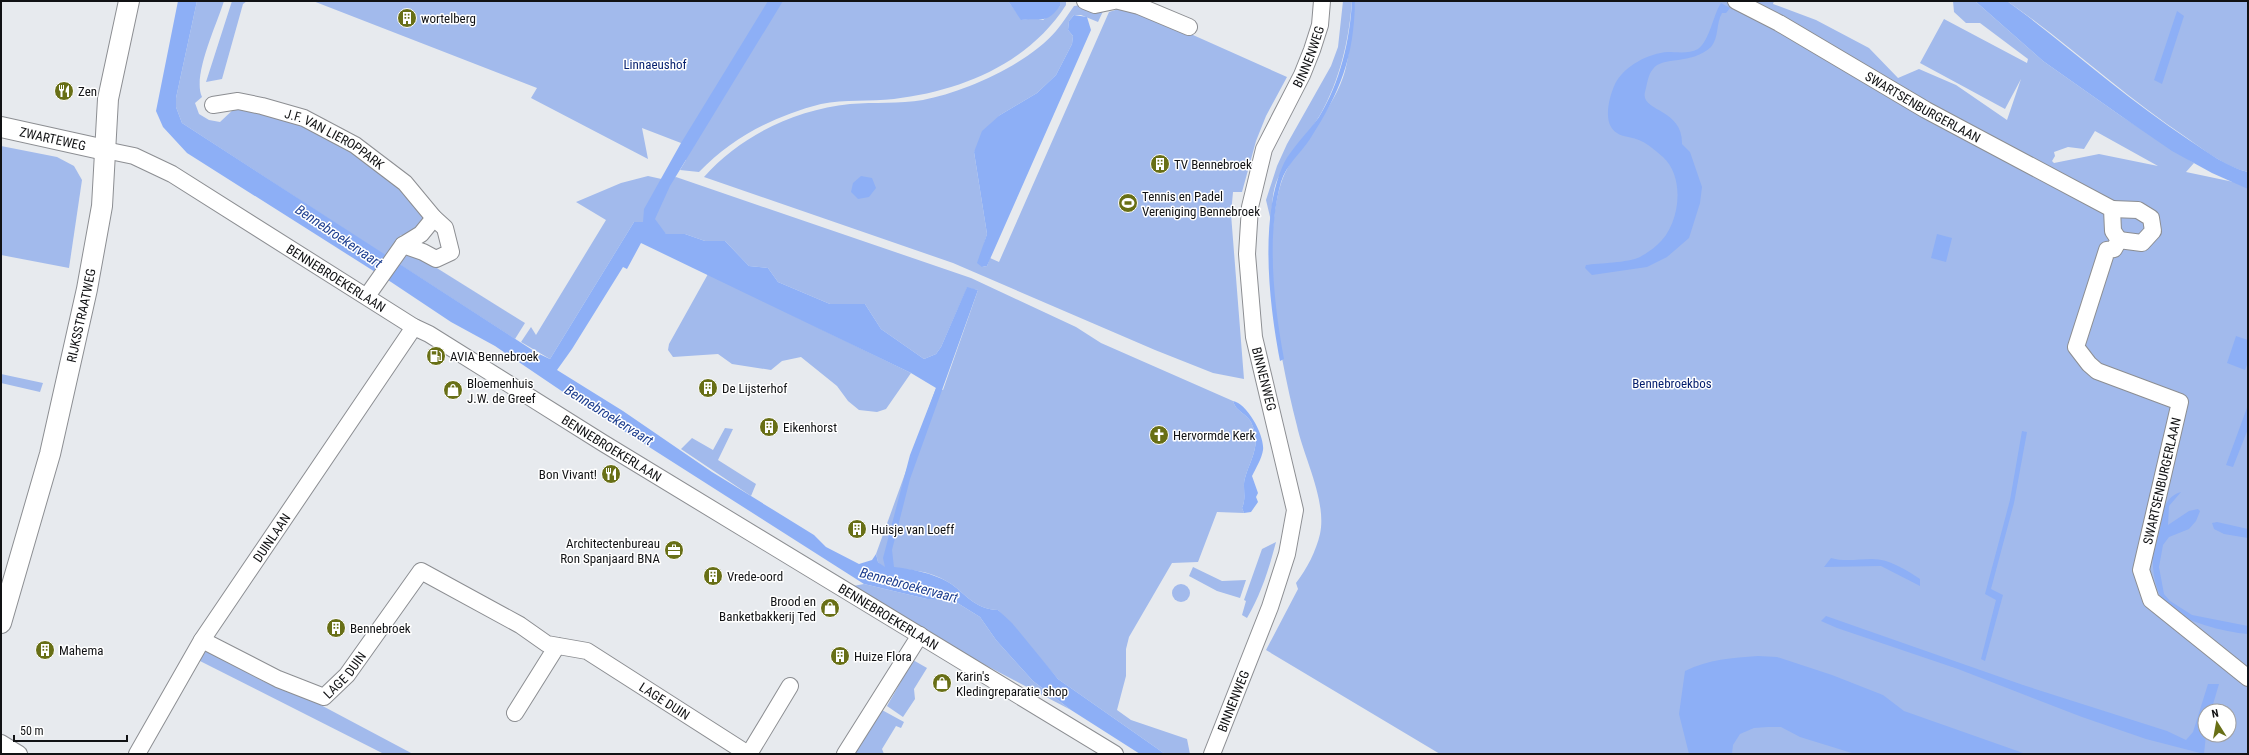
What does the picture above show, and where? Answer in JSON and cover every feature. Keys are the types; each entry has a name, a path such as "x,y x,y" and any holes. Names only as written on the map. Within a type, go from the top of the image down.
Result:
{"main road":[{"name":"RIJKSSTRAATWEG","path":"1,623 50,454 70,370 102,206 108,99 129,1"},
{"name":"ZWARTEWEG","path":"1,127 105,150"}],"street":[{"path":"1086,1 1095,5 1114,1"},
{"path":"1119,1 1139,6 1189,27"},
{"name":"BINNENWEG","path":"1212,754 1270,607 1287,554 1295,510 1254,337 1247,254 1250,207 1264,149 1307,63 1320,25 1322,1"},
{"name":"SWARTSENBURGERLAAN","path":"1736,1 1779,23 1926,110 2112,209 2138,210 2151,218 2153,231 2142,243 2119,240 2114,249 2106,250 2076,347 2089,364 2097,371 2180,402 2142,570 2151,600 2248,678"},
{"name":"J.F. VAN LIEROPPARK","path":"213,105 238,101 304,118 354,145 405,183 434,218 445,228 451,252 436,259 423,252 400,250"},
{"name":"BENNEBROEKERLAAN","path":"105,150 134,156 172,174 414,327 429,334 603,443 1115,754"},
{"path":"2112,209 2113,231 2119,240"},
{"path":"367,296 400,250 421,234 434,218"},
{"name":"DUINLAAN","path":"138,754 202,640 414,327"},
{"name":"LAGE DUIN","path":"202,640 278,679 324,697 347,675 421,571 520,626 546,644 587,651 748,754 790,686"},
{"path":"845,754 920,635"},
{"path":"515,713 557,646"},
{"path":"1,743 19,754"}],"green space":[{"path":"197,1 224,1 211,36 200,76 202,97 195,103 199,114 209,120 220,122 236,107 307,126 361,157 406,193 425,219 411,235 401,235 386,256 182,123 176,107 176,98"},
{"path":"232,1 247,1 243,4 222,79 206,82"},
{"name":"Linnaeushof","path":"313,1 1008,1 1022,20 1034,18 1043,20 1060,6 1060,1 1066,1 1066,5 1050,26 1033,43 1013,59 991,71 944,89 919,95 885,100 830,102 804,109 755,129 740,138 726,148 699,172 680,170 686,160 681,143 642,128 648,159 531,98 537,88"},
{"path":"1343,1 1352,1 1351,16 1346,45 1338,74 1320,115 1287,162 1278,178 1273,193 1271,221 1266,200 1277,166 1287,144 1331,66 1338,47"},
{"name":"Bennebroekbos","path":"1355,1 1774,1 1773,4 1816,20 1869,48 1898,78 1919,69 1956,85 2007,120 2021,79 2005,109 1920,63 1944,19 2027,63 2028,59 1980,23 1966,23 1954,12 1953,1 1975,1 2043,61 2121,116 2194,163 2186,172 2248,185 2248,754 1440,754 1266,650 1298,589 1296,583 1314,553 1320,534 1321,521 1318,494 1300,438 1282,360 1273,293 1272,247 1275,212 1282,181 1287,169 1334,97 1345,71 1349,54","holes":["2095,131 2158,166 2099,154 2054,163 2052,161 2055,156 2054,152 2068,147 2084,149"]},
{"path":"2007,1 2248,1 2248,172 2240,170 2216,158 2164,122"},
{"path":"1081,5 1105,7 1098,22 1081,15 1074,15 1069,21 1068,30 1073,36 1072,44 1056,75 1037,93 1000,115 974,152 987,234 984,244 982,267 987,266 990,258 999,262 1109,12 1128,6 1287,77 1266,116 1256,141 1242,192 1233,192 1231,214 1244,379 1213,373 1155,350 953,263 704,177 719,162 752,137 789,119 829,107 850,104 923,100 958,90 995,75 1029,55 1044,43 1059,28 1074,6"},
{"path":"1,146 57,157 74,166 82,180 69,268 1,255"},
{"path":"648,176 666,180 676,177 971,278 1076,327 1101,343 1233,401 1236,408 1251,422 1256,438 1256,444 1244,482 1244,500 1242,508 1244,513 1217,512 1198,562 1172,563 1129,637 1126,649 1126,676 1117,710 1131,720 1187,739 1190,754 1165,754 1058,679 998,610 989,609 976,604 954,586 941,578 910,570 885,568 878,562 876,554 936,388 943,390 978,290 967,288 941,347 936,354 924,359 881,329 865,304 830,304 778,282 768,268 749,266 725,241 705,241 685,234 666,234 634,222 550,359 521,342 531,327 536,335 606,220 576,202 621,183"},
{"path":"416,255 525,323 515,339 399,264 400,260 406,256"},
{"path":"708,274 911,373 886,409 877,412 859,410 848,401 837,386 801,357 782,361 771,370 732,364 718,354 673,357 668,350 669,344"},
{"path":"1,374 43,383 40,392 1,383"},
{"path":"725,428 733,429 718,460 756,484 751,496 681,449 692,438 713,450"},
{"path":"1276,542 1264,581 1247,618 1242,615 1246,601 1244,600 1262,549"},
{"path":"1193,567 1222,581 1246,580 1240,598 1217,591 1189,576"},
{"path":"864,584 927,599 951,599 980,617 996,640 1033,681 1071,710 949,646 853,586"},
{"path":"1177,584 1185,584 1190,589 1188,600 1185,602 1177,602 1172,597 1172,589"},
{"path":"203,648 263,681 317,703 413,754 384,754 196,659"},
{"path":"913,660 927,668 914,689 915,699 903,717 887,706"},
{"path":"882,710 904,722 901,728 896,726 882,749 884,754 853,754"}],"water":[{"name":"Bennebroekervaart","path":"178,1 197,1 176,98 176,107 182,123 537,353 550,359 634,222 643,222 644,209 681,143 768,1 783,1 670,186 655,219 666,234 685,234 705,241 725,241 749,266 768,268 778,282 830,304 865,304 881,329 924,359 936,354 941,347 967,287 978,290 910,479 892,550 894,567 915,570 935,576 954,586 976,604 989,609 998,610 1012,623 1058,679 1165,754 1140,754 1071,710 1033,681 996,640 980,617 951,599 927,599 864,584 566,394 495,346 451,322 391,282 187,153 163,127 156,111","holes":["641,243 911,373 936,388 910,455 883,558 885,567 878,562 876,554 872,560 859,564 826,547 814,535 712,472 623,411 557,370 572,349 623,267 627,269"]},
{"path":"1008,1 1060,1 1060,6 1051,16 1047,18 1021,20"},
{"path":"1352,1 1355,1 1352,40 1337,90 1321,122 1286,170 1281,182 1276,203 1273,270 1277,316 1284,359 1280,361 1272,313 1268,260 1271,208 1276,184 1284,163 1319,117 1333,90 1343,61 1349,31"},
{"path":"1975,1 2007,1 2127,95 2168,125 2217,159 2232,167 2248,172 2248,189 2212,173 2172,151 2121,116 2043,61"},
{"path":"1721,3 1730,8 1726,13 1722,13 1720,17 1714,43 1711,47 1703,53 1695,56 1657,65 1650,74 1645,92 1645,98 1649,104 1669,117 1676,124 1680,132 1682,144 1690,152 1702,187 1700,203 1689,238 1667,257 1647,267 1592,275 1585,268 1586,265 1621,262 1635,259 1655,247 1665,237 1671,226 1677,202 1675,177 1670,166 1663,157 1644,142 1616,133 1610,125 1608,110 1611,93 1615,84 1624,72 1645,58 1661,53 1687,52 1698,49 1706,40"},
{"path":"2177,11 2184,16 2162,84 2154,80"},
{"path":"1074,15 1087,17 1091,30 987,266 982,267 977,263 987,234 974,152 982,131 1000,115 1037,93 1056,75 1072,44 1073,36 1068,30 1069,21"},
{"path":"861,176 872,178 876,188 869,197 858,199 851,192 853,183"},
{"path":"1937,234 1952,238 1946,262 1931,258"},
{"path":"2236,336 2248,340 2248,362 2245,370 2227,363"},
{"path":"1233,401 1244,408 1254,421 1263,444 1263,450 1259,463 1252,476 1258,493 1256,497 1258,502 1251,512 1244,513 1242,508 1244,500 1244,482 1256,444 1256,438 1251,422 1236,408"},
{"path":"2248,405 2248,429 2233,467 2226,465"},
{"path":"2022,431 2027,432 2014,503 1991,589 2003,595 1985,661 1981,659 1996,600 1985,594 2010,500"},
{"path":"2181,492 2169,506 2168,525 2189,511 2198,509 2200,511 2196,521 2189,529 2169,537 2163,545 2159,567 2164,594 2170,601 2192,615 2248,626 2248,634 2228,631 2193,621 2173,610 2162,599 2154,578 2154,549 2159,536 2162,515 2166,503 2174,495"},
{"path":"2217,522 2248,529 2248,538 2224,534 2214,529 2212,523"},
{"path":"1831,558 1841,560 1879,559 1898,566 1920,579 1920,586 1881,566 1824,567"},
{"path":"1826,616 2023,685 2167,731 2186,740 2193,732 2197,719 2197,743 2205,743 2204,754 2146,739 2082,717 1958,669 1837,628 1821,621"},
{"path":"1758,656 1777,657 1832,675 1883,695 1904,711 2026,754 1855,754 1800,737 1781,727 1768,727 1754,728 1740,734 1733,745 1732,754 1689,754 1679,714 1685,671 1703,664 1730,658"},
{"path":"2208,684 2219,684 2213,703 2202,703"}],"place":[{"name":"wortelberg","path":"407,18"},
{"name":"Zen","path":"64,91"},
{"name":"TV Bennebroek","path":"1160,164"},
{"name":"Tennis en Padel Vereniging Bennebroek","path":"1128,203"},
{"name":"AVIA Bennebroek","path":"436,356"},
{"name":"De Lijsterhof","path":"708,388"},
{"name":"Bloemenhuis J.W. de Greef","path":"453,390"},
{"name":"Eikenhorst","path":"769,427"},
{"name":"Hervormde Kerk","path":"1159,435"},
{"name":"Bon Vivant!","path":"611,474"},
{"name":"Huisje van Loeff","path":"857,529"},
{"name":"Architectenbureau Ron Spanjaard BNA","path":"674,550"},
{"name":"Vrede-oord","path":"713,576"},
{"name":"Brood en Banketbakkerij Ted","path":"830,608"},
{"name":"Bennebroek","path":"336,628"},
{"name":"Mahema","path":"45,650"},
{"name":"Huize Flora","path":"840,656"},
{"name":"Karin's Kledingreparatie shop","path":"942,683"}]}
